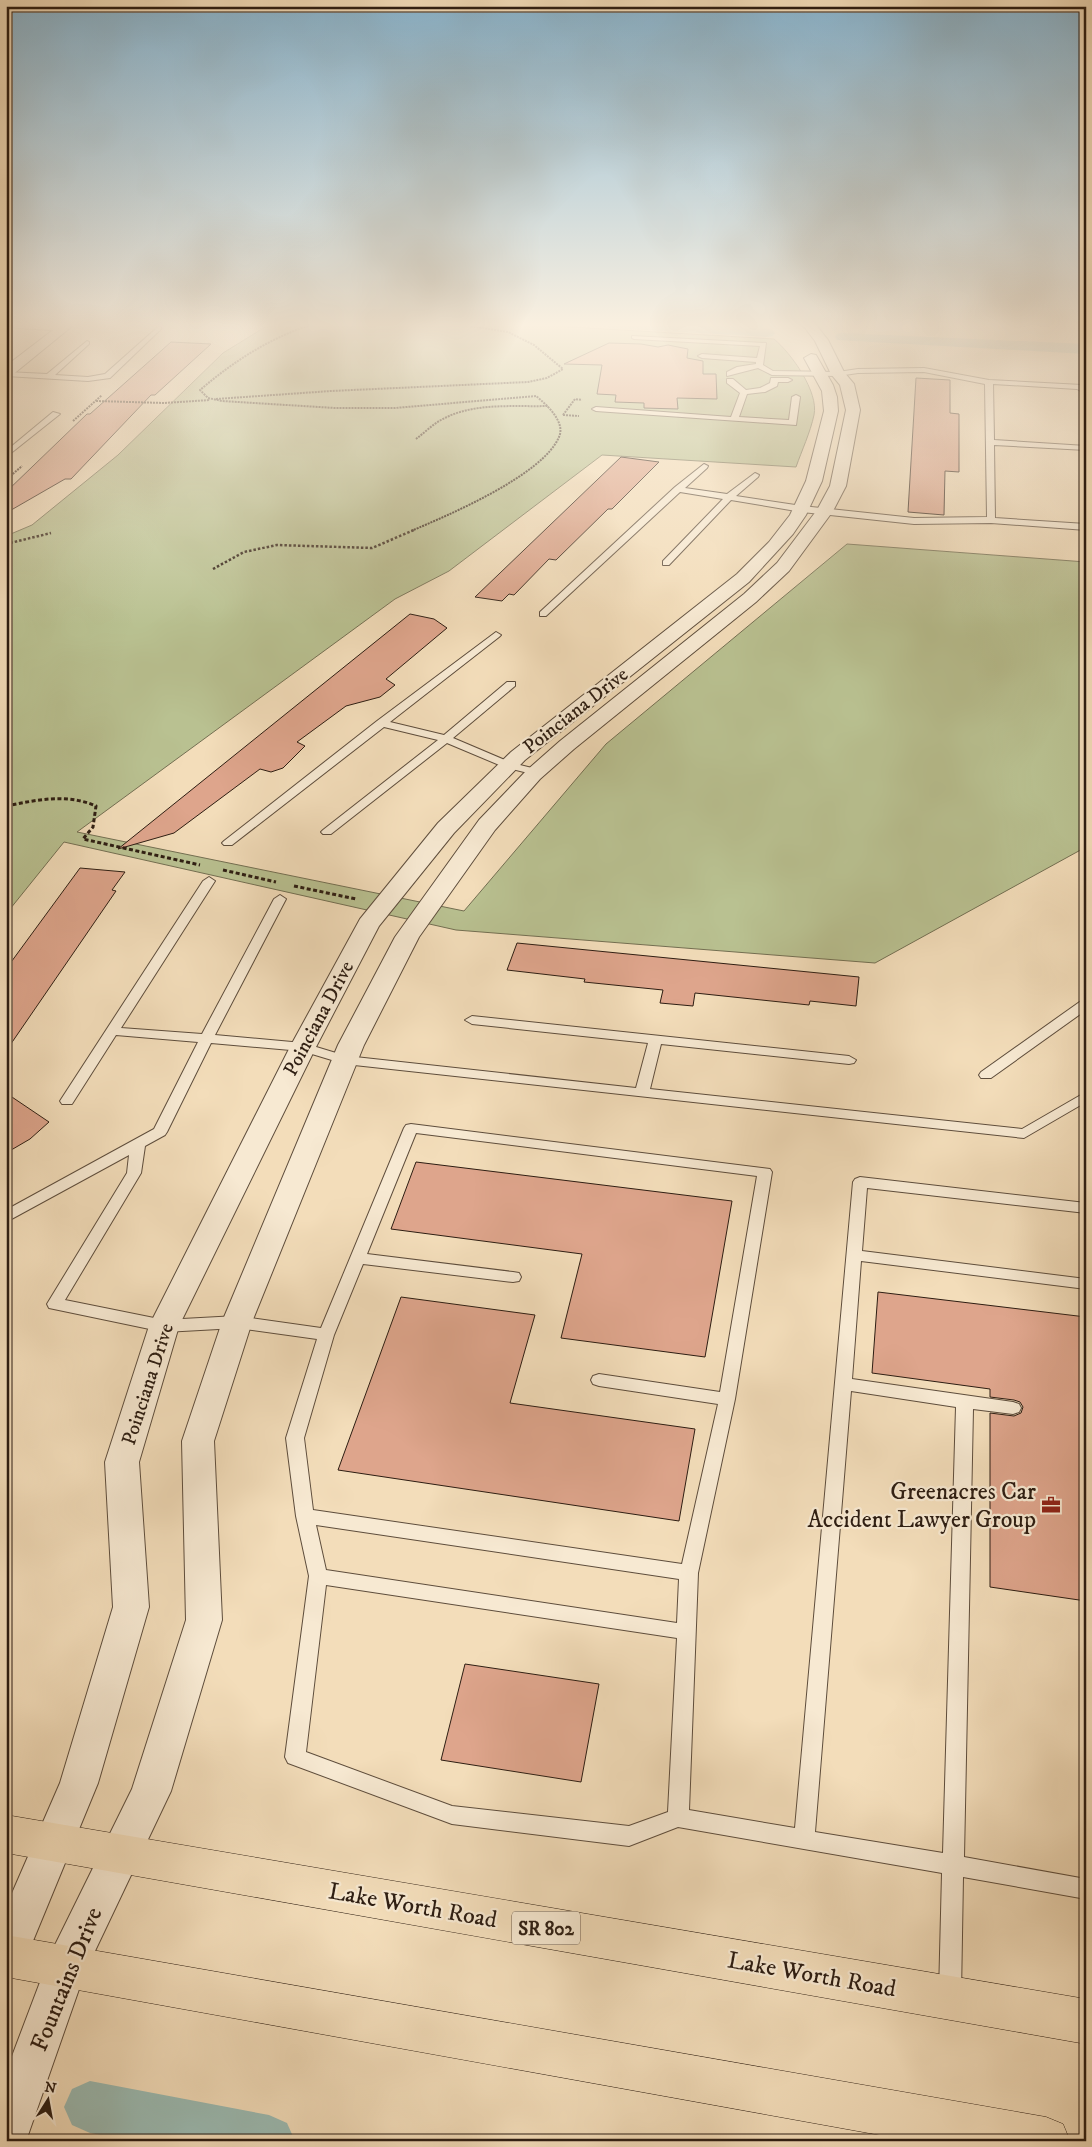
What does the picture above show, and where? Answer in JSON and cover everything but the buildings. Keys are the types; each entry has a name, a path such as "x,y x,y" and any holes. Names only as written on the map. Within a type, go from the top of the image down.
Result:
{"main road":[{"name":"Lake Worth Road","path":"6,1834 1086,2022"},
{"path":"6,1956 1046,2141"}],"street":[{"name":"Poinciana Drive","path":"53,1842 79,1783 131,1607 122,1462 164,1326 302,1046 368,924 446,828 508,765 743,578 770,554 788,532 838,486 850,424"},
{"name":"Poinciana Drive","path":"120,1854 151,1791 204,1620 198,1441 238,1322 345,1060 407,937 487,825 536,772 574,739 750,598 783,567 814,510"},
{"path":"6,1956 53,1842"},
{"name":"Fountains Drive","path":"6,2134 66,1967 120,1854"}],"lane":[{"path":"6,455 44,424"},
{"path":"991,424 991,520"},
{"path":"991,442 1086,448"},
{"path":"543,614 704,466"},
{"path":"666,563 729,497 755,475"},
{"path":"678,489 814,510 914,521 991,520 1086,527"},
{"path":"228,843 496,635"},
{"path":"327,832 511,684"},
{"path":"381,723 446,738 508,765 536,772"},
{"path":"67,1101 114,1031 209,881"},
{"path":"6,1217 160,1132 206,1039 280,899"},
{"path":"986,1075 1086,1004"},
{"path":"472,1020 849,1060"},
{"path":"114,1031 302,1046 345,1060 1024,1134 1086,1096"},
{"path":"642,1093 655,1040"},
{"path":"678,1818 689,1573 727,1400 765,1172 411,1128 326,1335 295,1438 305,1516 318,1576 295,1758 452,1815 629,1836 678,1818 1086,1889"},
{"path":"138,1144 134,1173 55,1304 164,1326 238,1322 326,1335"},
{"path":"804,1840 860,1182 1086,1208"},
{"path":"854,1254 1086,1284"},
{"path":"358,1258 513,1278"},
{"path":"600,1380 727,1400"},
{"path":"843,1384 1012,1408"},
{"path":"950,1998 964,1402"},
{"path":"305,1516 689,1573"},
{"path":"318,1576 687,1632"}],"path":[{"path":"66,427 69,424"},
{"path":"416,439 436,424"},
{"path":"213,569 244,552 277,545 372,548 432,522 518,478 546,455 560,436 559,424"},
{"path":"6,480 22,466"},
{"path":"6,544 50,533"},
{"path":"6,806 64,798 83,799 96,806 93,828 83,839 209,867"},
{"path":"219,869 277,882"},
{"path":"287,884 362,900"}],"green space":[{"path":"150,424 811,424 796,467 602,455 449,571 395,599 77,832 464,911 606,744 847,544 1086,562 1086,847 875,963 456,930 64,842 6,914 6,536 32,525 118,455"}],"waterway":[{"path":"90,2107 269,2141"}],"place":[{"name":"Greenacres Car Accident Lawyer Group","path":"1051,1505"}]}
